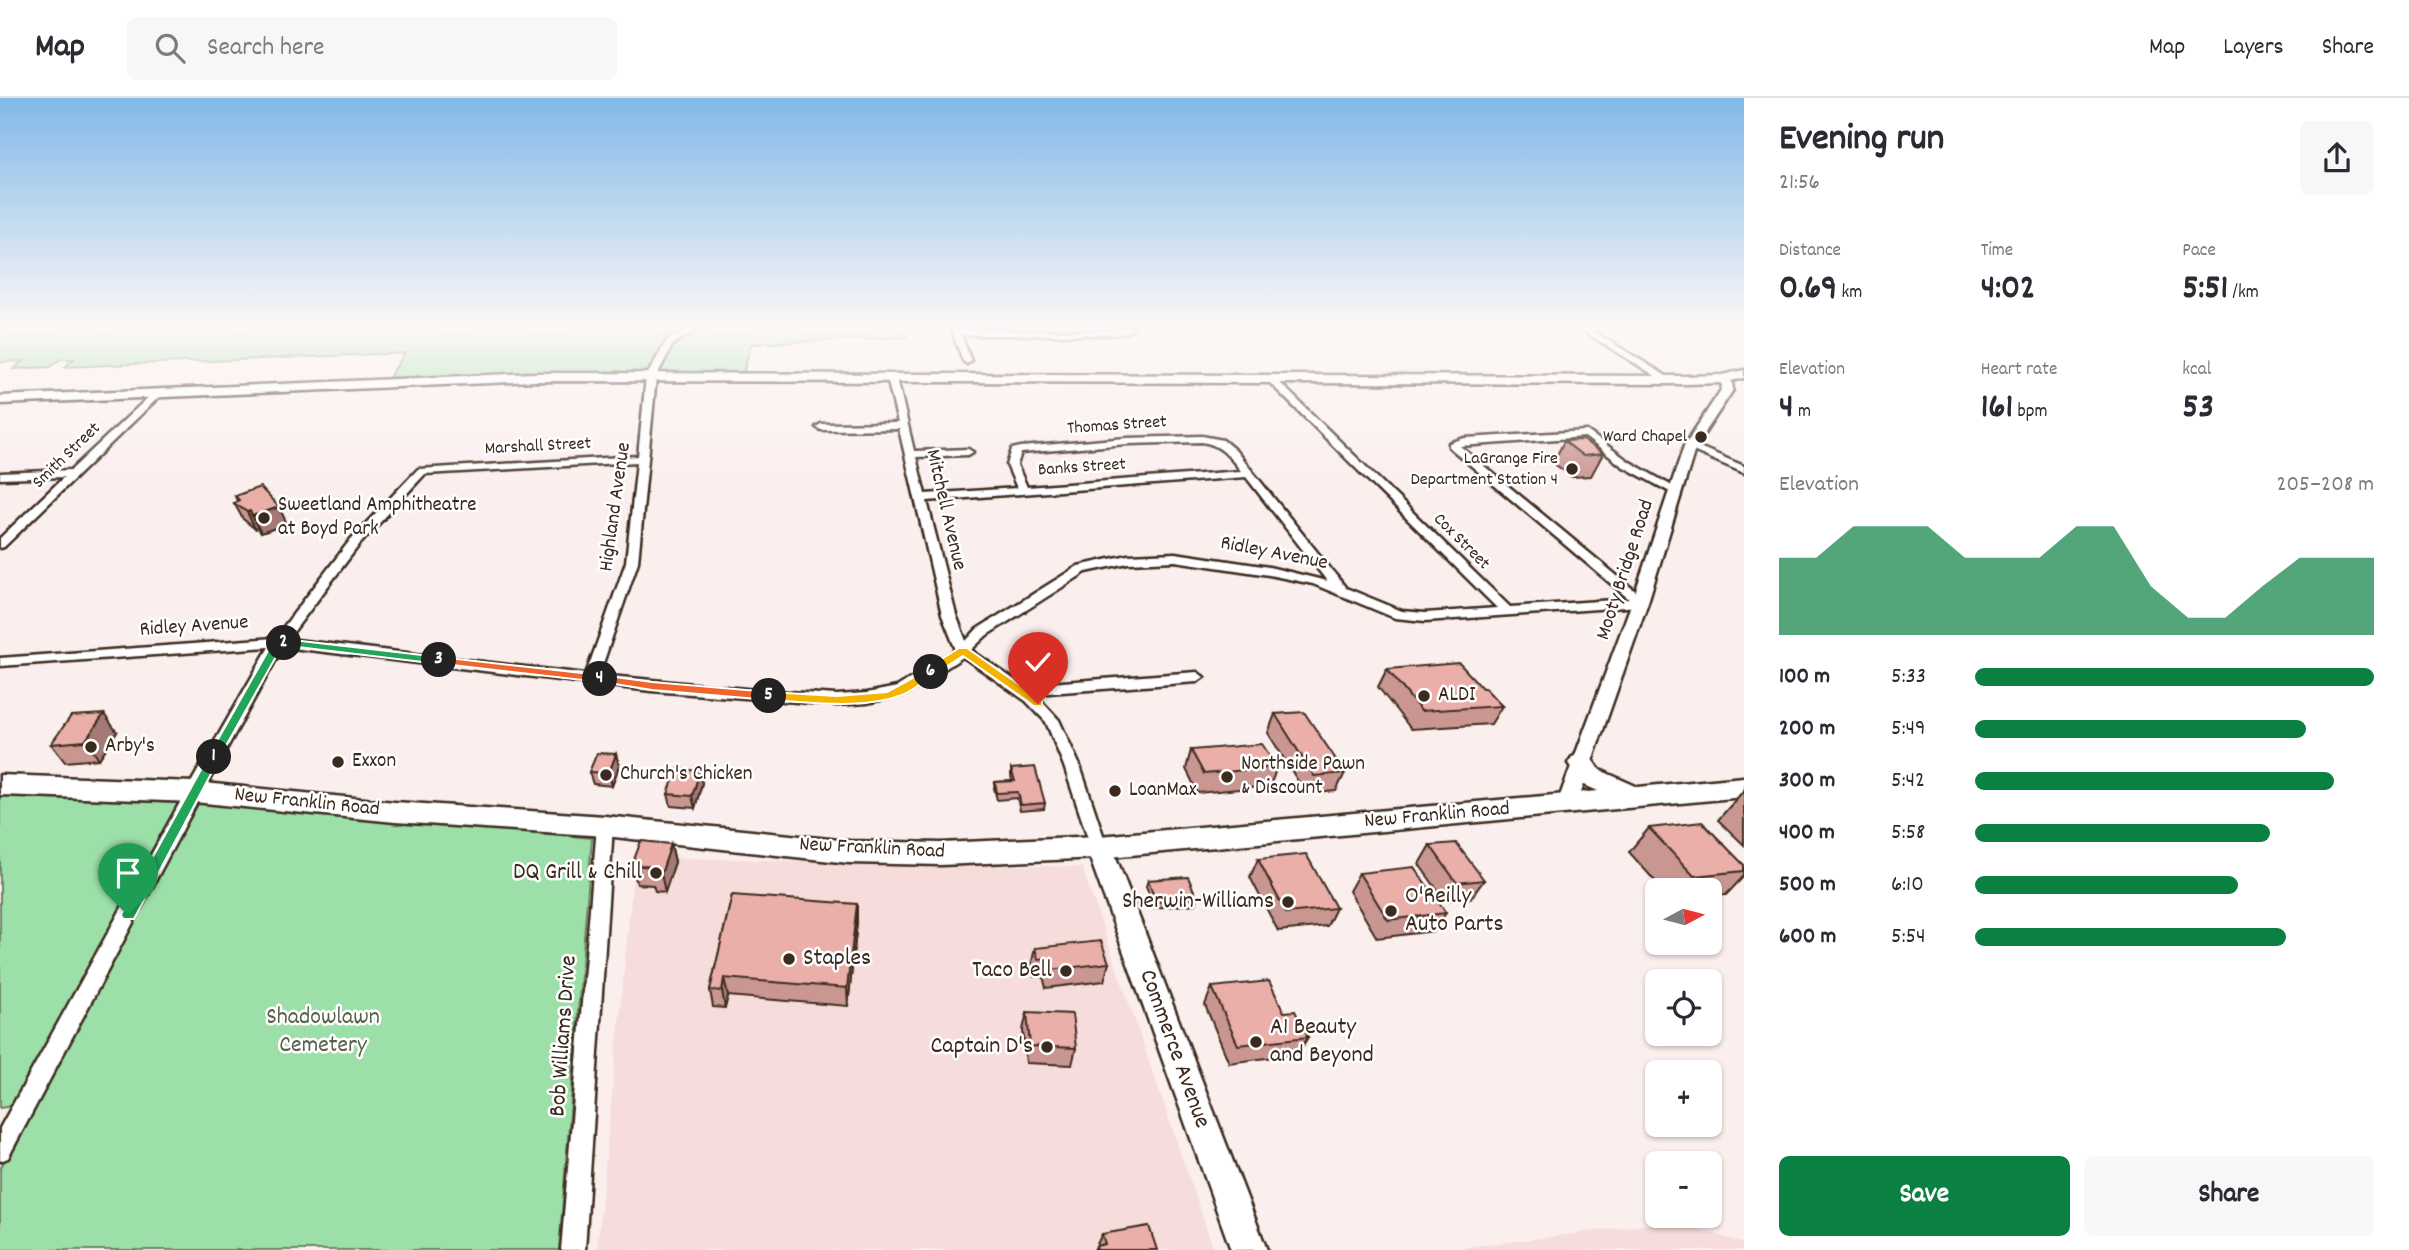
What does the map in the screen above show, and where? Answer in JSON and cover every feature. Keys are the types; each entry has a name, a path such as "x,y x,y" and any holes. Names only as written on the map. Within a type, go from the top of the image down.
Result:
{"highway":[{"path":"1581,763 1591,777 1637,797"},
{"name":"New Franklin Road","path":"0,785 194,792 386,811 605,826 849,852 941,854 1099,847 1744,787"}],"main road":[{"path":"0,400 460,380"},
{"path":"1573,380 1681,380"},
{"name":"Commerce Avenue","path":"1099,847 1249,1250"}],"street":[{"name":"Highland Avenue","path":"591,677 632,562 651,380"},
{"name":"Mitchell Avenue","path":"892,380 949,615 963,650"},
{"name":"Cox Street","path":"1272,380 1507,611"},
{"name":"Mooty Bridge Road","path":"1567,804 1640,602 1690,446 1727,390 1727,384 1723,380"},
{"name":"Smith Street","path":"0,544 158,393"},
{"path":"821,427 905,426"},
{"path":"1640,602 1453,445 1465,441 1587,434 1626,464 1674,490"},
{"name":"Thomas Street","path":"1023,490 1012,466 1016,451 1127,441 1202,439 1219,442 1232,453 1246,474"},
{"path":"1690,446 1744,470"},
{"path":"910,454 968,452"},
{"name":"Marshall Street","path":"279,642 355,542 422,471 643,459"},
{"path":"0,477 74,473"},
{"path":"1246,474 1341,590"},
{"name":"Banks Street","path":"921,498 1246,474"},
{"name":"Ridley Avenue","path":"0,662 279,642 652,686 837,700 867,698 901,691 963,650 982,632 1082,569 1128,559 1175,557 1269,571 1317,581 1400,615 1425,617 1640,602"},
{"path":"0,1150 194,792 279,642"},
{"path":"963,650 1038,704 1059,730 1099,847"},
{"path":"1019,690 1197,677"},
{"name":"Bob Williams Drive","path":"573,1250 605,826"}],"shaded area":[{"path":"635,857 1082,867 1214,1250 597,1250"},
{"path":"1645,1225 1645,1228 1697,1228 1744,1244 1744,1250 1443,1250"}],"green space":[{"path":"0,796 180,803 12,1106 0,1108"},
{"name":"Shadowlawn Cemetery","path":"198,802 592,838 559,1250 0,1250 0,1169"}],"building":[{"path":"1583,440 1603,454 1583,456 1564,441"},
{"path":"260,487 279,507 252,516 250,511 247,512 234,503 239,500 235,496"},
{"path":"1459,663 1502,706 1421,711 1387,669"},
{"path":"1304,712 1345,773 1314,776 1275,714"},
{"path":"104,714 85,741 51,744 71,716"},
{"path":"1262,744 1277,767 1204,774 1191,750"},
{"path":"597,753 616,754 609,773 589,772"},
{"path":"1035,767 1045,803 1021,805 1018,792 997,793 995,782 1015,781 1011,769"},
{"path":"677,769 700,771 692,796 668,794"},
{"path":"1702,822 1744,865 1744,871 1694,876 1649,828"},
{"path":"641,841 671,844 661,874 651,873 653,867 632,865"},
{"path":"1456,843 1484,880 1457,883 1430,845"},
{"path":"1306,854 1336,908 1286,913 1258,859"},
{"path":"1414,867 1446,913 1388,920 1359,873"},
{"path":"1188,877 1197,898 1156,902 1148,880"},
{"name":"Staples","path":"732,895 857,904 847,988 724,978 722,991 710,990"},
{"path":"1101,941 1109,963 1050,970 1047,958 1038,959 1035,948"},
{"path":"1269,981 1284,1012 1295,1011 1308,1037 1238,1045 1212,987"},
{"path":"1027,1012 1072,1014 1076,1048 1030,1046"},
{"path":"1149,1226 1157,1250 1097,1250 1096,1246 1105,1244 1102,1234"}],"place":[{"name":"Ward Chapel","path":"1701,437"},
{"name":"LaGrange Fire Department Station 4","path":"1572,469"},
{"name":"Sweetland Amphitheatre at Boyd Park","path":"264,518"},
{"name":"ALDI","path":"1424,696"},
{"name":"Arby's","path":"91,747"},
{"name":"Exxon","path":"338,762"},
{"name":"Church's Chicken","path":"606,775"},
{"name":"Northside Pawn & Discount","path":"1227,777"},
{"name":"LoanMax","path":"1115,791"},
{"name":"DQ Grill & Chill","path":"656,873"},
{"name":"Sherwin-Williams","path":"1288,902"},
{"name":"O'Reilly Auto Parts","path":"1391,911"},
{"name":"Staples","path":"789,959"},
{"name":"Taco Bell","path":"1066,971"},
{"name":"A1 Beauty and Beyond","path":"1256,1042"},
{"name":"Captain D's","path":"1047,1047"}],"route":[{"path":"128,915 279,642 652,686 837,700 887,696 901,691 963,650 1038,704"}]}
